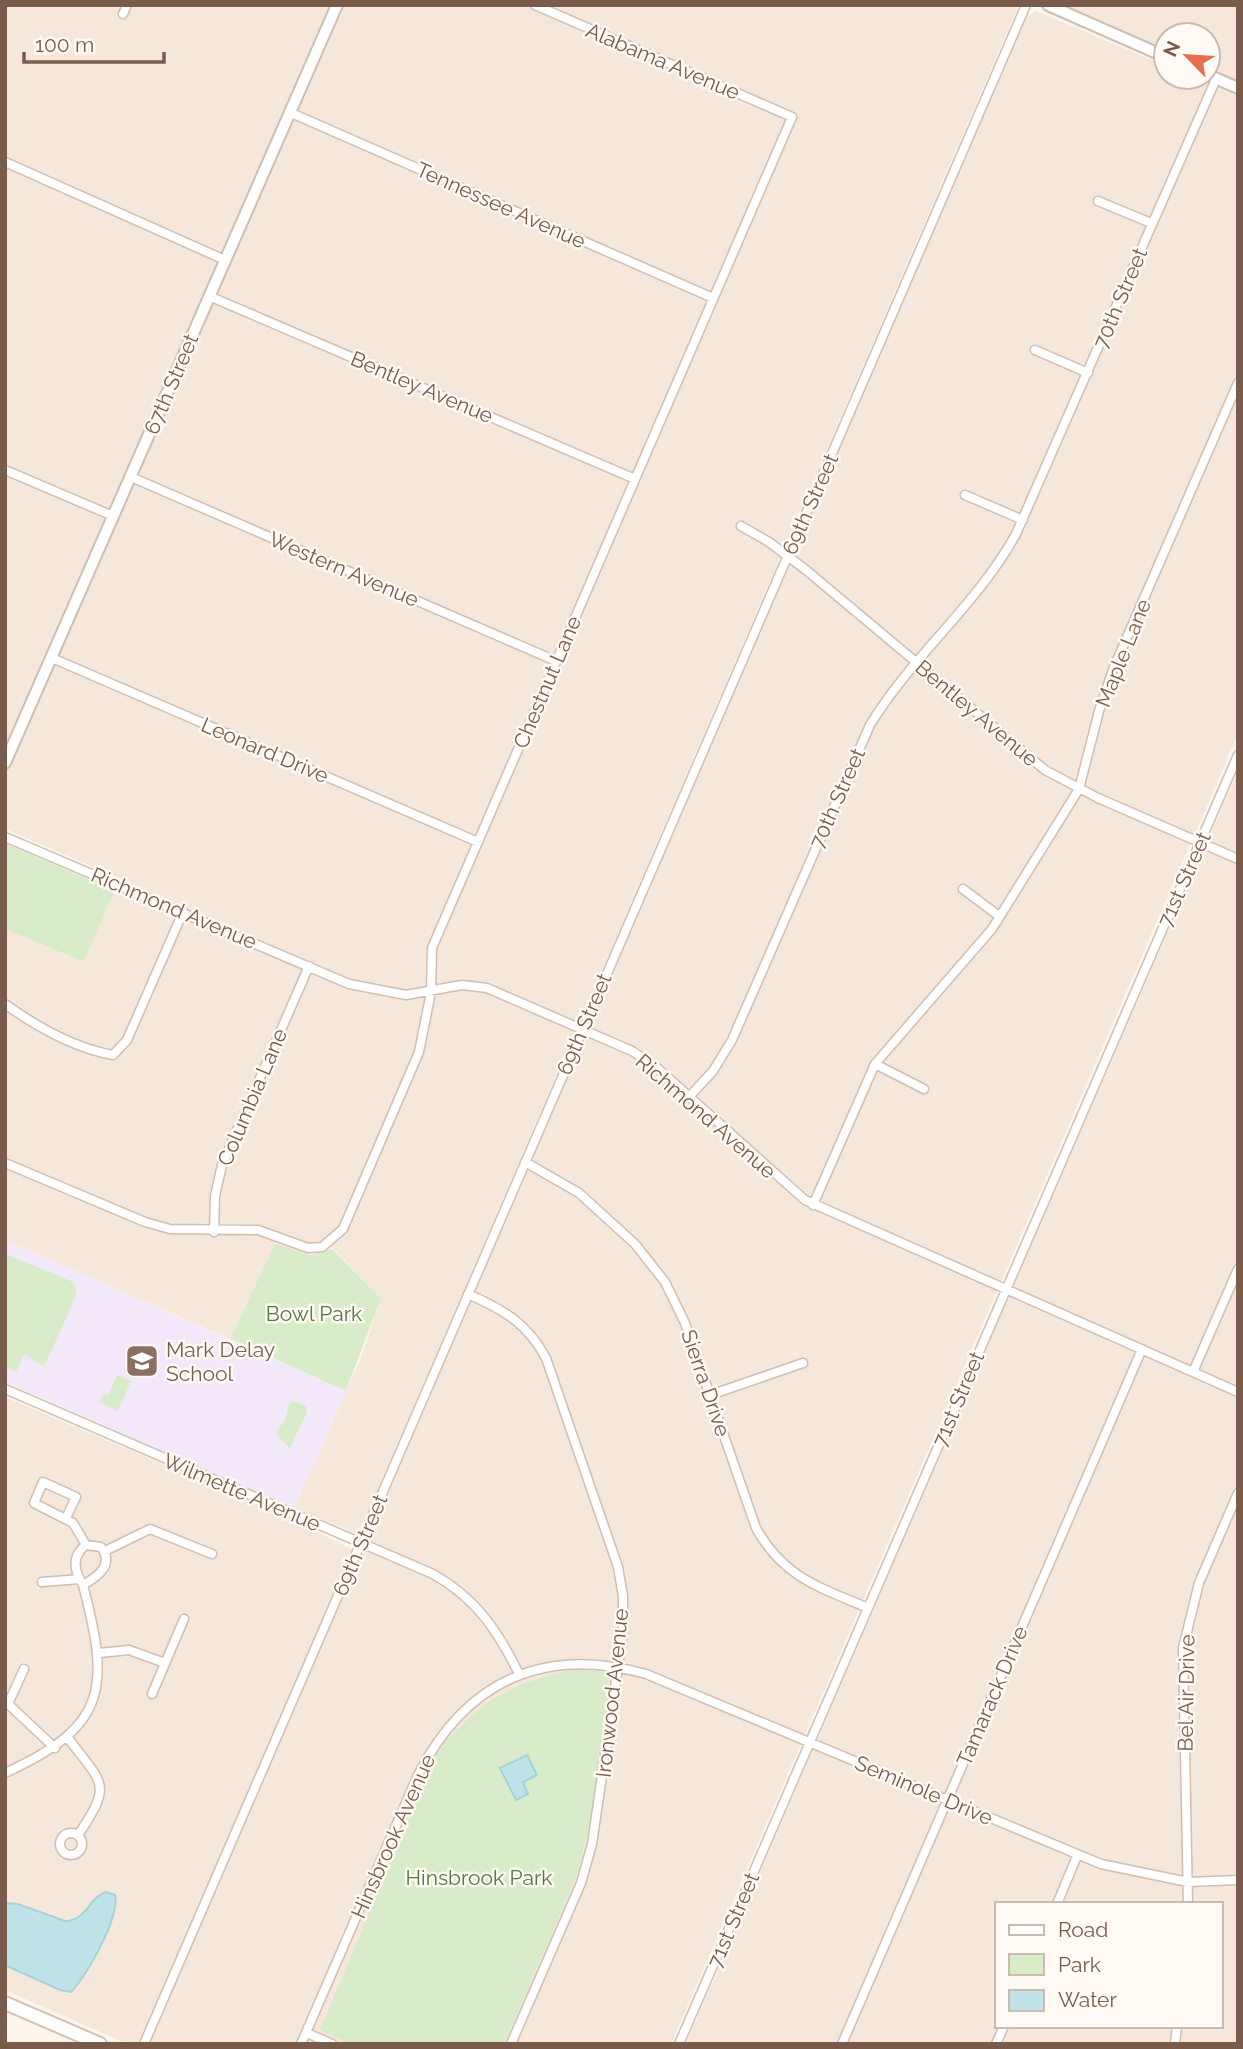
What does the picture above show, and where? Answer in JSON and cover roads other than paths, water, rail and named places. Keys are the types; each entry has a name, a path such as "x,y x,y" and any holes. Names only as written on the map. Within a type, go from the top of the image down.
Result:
{"main road":[{"path":"5,2003 100,2044"}],"street":[{"path":"123,14 127,5"},
{"name":"67th Street","path":"5,762 337,5"},
{"name":"Alabama Avenue","path":"534,5 792,117"},
{"name":"69th Street","path":"144,2044 1026,5"},
{"path":"1048,5 1152,51"},
{"name":"70th Street","path":"688,1098 727,1050 862,740 886,700 1000,561 1023,520 1206,91"},
{"name":"Tennessee Avenue","path":"289,112 713,298"},
{"name":"Chestnut Lane","path":"214,1232 258,1230 302,1247 322,1247 343,1229 410,1076 423,1039 431,992 432,947 792,117"},
{"path":"5,162 225,260"},
{"name":"70th Street","path":"1098,201 1151,223"},
{"name":"Bentley Avenue","path":"209,296 635,479"},
{"name":"70th Street","path":"1035,350 1088,373"},
{"name":"Maple Lane","path":"813,1205 875,1064 999,916 1079,789 1114,667 1238,383"},
{"path":"5,470 113,516"},
{"name":"Western Avenue","path":"131,477 556,661"},
{"path":"965,495 1023,520"},
{"name":"Bentley Avenue","path":"741,526 788,556 1024,754 1079,789 1238,859"},
{"name":"Leonard Drive","path":"52,658 478,842"},
{"name":"71st Street","path":"679,2044 1238,755"},
{"name":"Richmond Avenue","path":"5,837 369,990 406,995 462,985 487,988 583,1029 649,1061 791,1191 813,1205 1238,1392"},
{"path":"963,889 999,916"},
{"path":"5,1004 35,1026 96,1052 113,1055 127,1040 183,912"},
{"name":"Columbia Lane","path":"214,1232 215,1196 222,1165 309,966"},
{"path":"875,1064 924,1089"},
{"name":"Sierra Drive","path":"525,1162 579,1193 647,1257 677,1304 756,1528 773,1556 806,1581 868,1608"},
{"path":"5,1163 158,1227 214,1232"},
{"path":"1193,1372 1238,1269"},
{"name":"Ironwood Avenue","path":"468,1294 518,1319 531,1333 546,1358 618,1567 624,1614 589,1856 511,2044"},
{"name":"Tamarack Drive","path":"842,2044 1142,1349"},
{"path":"710,1395 803,1363"},
{"name":"Wilmette Avenue","path":"5,1390 433,1574 466,1596 498,1633 519,1674"},
{"path":"66,1518 76,1497 43,1482 34,1503 74,1523 86,1545"},
{"name":"Bel Air Drive","path":"1188,1902 1183,1648 1199,1583 1238,1493"},
{"path":"105,1551 150,1529 212,1554"},
{"path":"5,1773 55,1748 68,1738 92,1701 98,1682 99,1653 75,1558 86,1545 96,1545 105,1551"},
{"path":"42,1582 81,1582 102,1573 106,1561 105,1551"},
{"path":"152,1694 184,1619"},
{"path":"99,1653 129,1650 164,1663"},
{"name":"Hinsbrook Avenue","path":"301,2044 429,1753 465,1710 519,1674 570,1663 618,1666"},
{"name":"Seminole Drive","path":"618,1666 646,1674 810,1741 1077,1856 1129,1872 1188,1882 1238,1880"},
{"path":"24,1669 8,1704 55,1748"},
{"path":"68,1738 96,1772 101,1791 95,1809 78,1835"},
{"path":"1058,1902 1077,1856"},
{"path":"996,2044 1003,2028"},
{"path":"307,2032 332,2044"}],"water":[{"path":"527,1755 537,1775 523,1782 528,1794 516,1800 500,1768"},
{"path":"106,1892 115,1895 112,1917 93,1960 71,1992 60,1990 5,1965 5,1903 18,1904 65,1921 79,1917 95,1899"}],"place":[{"name":"Mark Delay School","path":"142,1361"}],"park label":[{"name":"Bowl Park","path":"314,1313"},
{"name":"Hinsbrook Park","path":"479,1877"}]}
